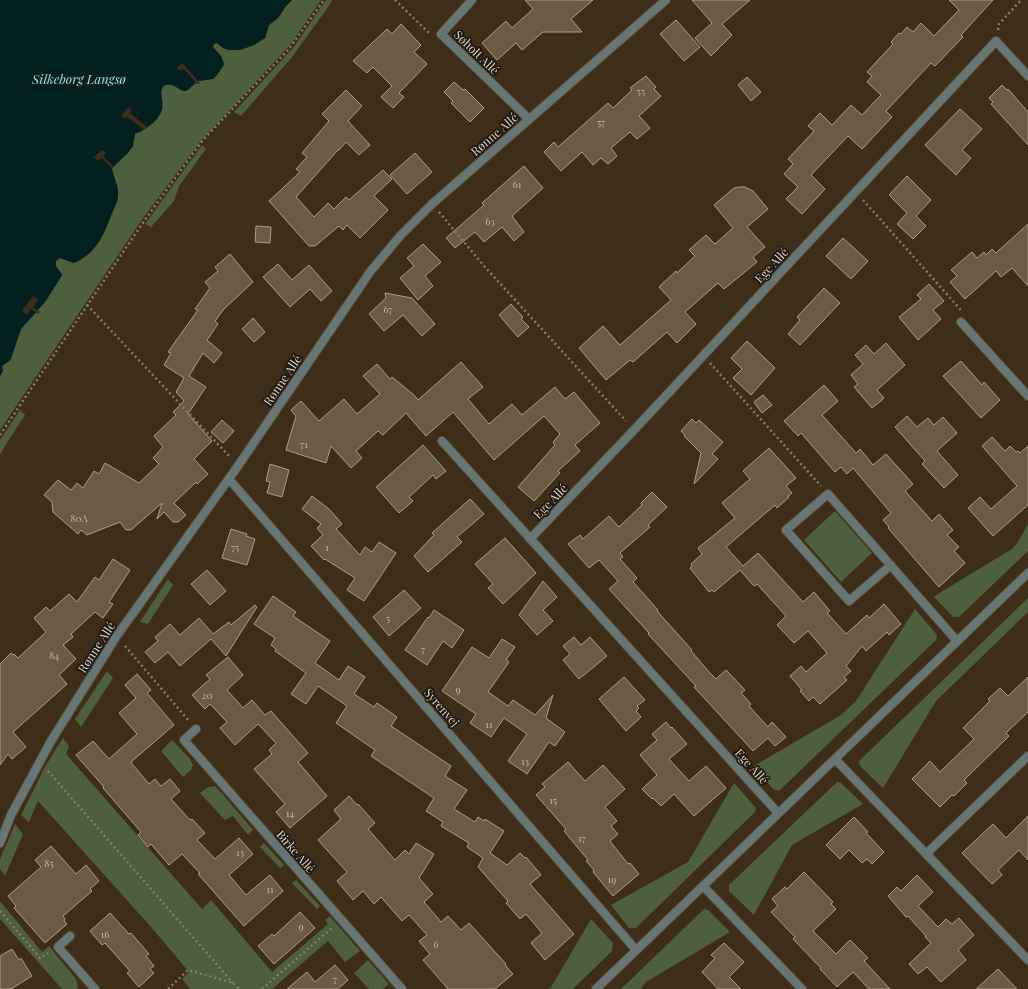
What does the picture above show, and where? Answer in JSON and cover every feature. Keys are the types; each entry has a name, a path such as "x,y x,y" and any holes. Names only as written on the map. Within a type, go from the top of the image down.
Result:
{"street":[{"name":"Søholt Allé","path":"472,0 441,34 529,119"},
{"name":"Rønne Allé","path":"0,843 11,816 55,735 116,637 229,479 370,272 400,236 432,204 666,0"},
{"path":"996,40 1028,76"},
{"name":"Ege Allé","path":"530,539 634,430 996,40"},
{"path":"961,322 1028,396"},
{"name":"Ege Allé","path":"442,441 778,813"},
{"name":"Syrenvej","path":"229,479 636,950"},
{"path":"891,565 849,602 786,530 828,494 891,565 957,641"},
{"path":"596,989 1028,573"},
{"name":"Birke Allé","path":"196,729 184,740 402,989"},
{"path":"926,854 1028,756"},
{"path":"835,759 1028,960"},
{"path":"703,886 802,989"},
{"path":"70,936 58,947 95,989"}],"path":[{"path":"0,435 144,221 202,141 288,50 324,0"},
{"path":"395,0 430,34 441,34"},
{"path":"996,40 999,24 1021,0"},
{"path":"855,192 963,312 961,322"},
{"path":"432,204 484,266 634,430"},
{"path":"87,305 238,466"},
{"path":"703,355 828,494"},
{"path":"116,637 196,729"},
{"path":"40,762 239,989"},
{"path":"0,911 40,958 58,947"},
{"path":"262,989 341,920"},
{"path":"168,989 188,970 233,983"}],"green space":[{"path":"292,0 321,0 290,45 200,142 143,218 0,430 0,376 3,371 2,366 11,360 21,329 45,302 55,286 60,272 56,266 56,261 60,258 74,263 81,260 109,220 117,203 118,195 118,188 112,168 127,154 133,146 135,134 147,127 163,102 161,90 164,86 169,84 182,91 188,90 198,81 213,79 224,63 221,56 213,47 214,44 217,43 223,48 229,50 240,50 254,45 265,38 269,25 278,18"},
{"path":"326,0 332,0 292,57 241,116 234,112 293,48"},
{"path":"202,145 206,149 179,186 174,201 151,227 145,224"},
{"path":"20,410 25,415 0,454 0,440"},
{"path":"835,511 872,553 841,582 804,540"},
{"path":"1028,524 1028,551 959,617 953,617 934,597 1012,549 1018,542"},
{"path":"168,579 173,585 148,624 140,622"},
{"path":"1028,598 1028,612 936,701 883,788 860,766 859,761"},
{"path":"915,609 937,635 936,640 779,791 773,789 754,766 841,715 856,701"},
{"path":"107,671 113,678 81,727 75,719"},
{"path":"63,738 69,746 66,754 202,909 211,900 272,972 328,924 325,920 330,916 360,951 345,962 328,941 272,989 190,989 182,979 189,972 151,927 38,801 29,822 21,815 46,765"},
{"path":"172,740 190,759 193,765 191,770 183,777 161,751"},
{"path":"837,782 841,783 863,804 792,845 754,915 729,891 729,885"},
{"path":"734,783 756,808 755,812 636,928 629,928 611,905 688,862"},
{"path":"215,786 253,830 248,835 233,816 225,820 200,793 208,787"},
{"path":"15,824 23,834 5,876 0,869 0,859"},
{"path":"264,843 284,865 280,868 260,847"},
{"path":"296,880 320,906 317,909 292,883"},
{"path":"0,901 42,952 49,946 76,979 78,989 62,989 0,919"},
{"path":"704,909 708,910 730,932 646,982 641,989 621,989"},
{"path":"591,919 613,943 612,951 573,989 550,989"},
{"path":"368,960 389,984 383,989 369,989 354,973"}],"water":[{"name":"Silkeborg Langsø","path":"0,0 292,0 278,18 269,25 265,38 254,45 240,50 229,50 223,48 217,43 214,44 213,47 221,56 224,65 213,79 198,81 186,91 169,84 163,86 161,92 162,110 159,116 154,122 141,131 135,133 133,146 112,168 118,188 118,198 103,236 94,249 82,259 74,263 60,258 56,261 56,266 62,274 61,277 45,302 21,329 10,360 2,366 3,371 0,376"}],"pier":[{"path":"182,63 200,83 197,84 184,69 180,71 177,68"},
{"path":"128,107 132,111 130,113 147,127 144,130 127,117 125,119 121,116"},
{"path":"102,150 106,153 103,156 113,166 112,168 102,158 98,161 94,157"},
{"path":"33,296 38,300 33,307 40,312 38,314 31,309 27,315 22,311"}],"building":[{"path":"525,0 593,0 571,19 582,32 543,32 522,50 516,43 497,60 482,43 506,21 512,28 533,9"},
{"path":"692,0 750,0 722,24 732,35 711,56 695,38 712,23"},
{"path":"949,0 993,0 961,35 963,37 935,66 931,63 886,111 892,117 862,149 848,136 811,175 825,189 802,214 786,199 798,187 784,174 793,164 788,159 814,131 808,126 820,113 832,125 851,105 862,115 881,95 867,82 872,76 867,72 893,44 891,42 899,33 901,34 907,27 913,32 921,23 934,36 959,10"},
{"path":"676,20 700,47 684,61 660,34"},
{"path":"401,24 421,45 414,52 427,64 399,93 404,97 393,108 381,97 392,86 373,67 367,73 353,61 387,29 392,34"},
{"path":"646,76 656,87 654,89 661,96 639,116 650,128 637,139 630,132 611,148 617,156 608,164 601,158 593,165 582,152 561,171 544,152 554,142 558,147 608,103 613,108 632,90 630,88"},
{"path":"747,77 761,92 751,101 738,85"},
{"path":"454,82 463,90 465,89 484,108 470,122 451,103 453,101 444,92"},
{"path":"1002,85 1007,90 1008,89 1028,112 1028,145 991,104 993,102 989,98"},
{"path":"346,90 362,106 348,121 370,145 359,155 346,142 296,197 314,217 328,203 334,209 346,197 349,200 383,170 392,179 374,196 388,210 360,238 347,225 343,230 339,226 315,246 309,246 269,201 300,172 296,169 307,157 302,153 329,121 322,114"},
{"path":"960,109 982,129 962,150 971,158 956,175 925,145"},
{"path":"415,153 432,172 407,194 390,175"},
{"path":"524,166 543,188 512,216 524,232 514,241 502,227 484,242 475,232 455,248 446,238 484,205 482,203"},
{"path":"907,176 931,200 916,216 926,226 913,239 897,224 907,213 889,195"},
{"path":"745,187 753,191 768,209 747,227 765,247 753,257 757,262 724,289 718,283 685,312 696,324 677,343 667,332 633,362 630,360 606,380 579,348 603,326 620,345 671,300 659,287 695,256 689,250 706,235 715,244 733,228 714,205 734,188"},
{"path":"1028,224 1028,286 1012,268 1001,277 996,271 965,299 950,282 957,276 951,270 972,252 977,258 984,252 986,255 992,249 996,253"},
{"path":"256,226 271,227 270,243 255,242"},
{"path":"843,238 868,261 851,279 826,256"},
{"path":"423,244 441,262 425,276 433,286 418,300 400,278 414,266 407,258"},
{"path":"230,254 253,282 224,309 215,321 218,324 207,340 222,353 214,363 203,353 189,376 206,387 188,414 212,441 194,459 208,474 197,484 196,482 174,503 186,515 178,522 173,522 164,512 157,519 162,503 131,530 126,530 120,522 87,535 81,530 78,534 53,512 52,502 44,495 58,480 71,490 77,483 83,488 94,471 99,474 105,463 139,483 159,464 153,458 163,447 154,436 176,415 173,412 184,401 176,392 184,378 164,365 171,353 168,352 198,310 195,309 210,288 205,282 218,271 215,267"},
{"path":"278,264 292,280 309,265 332,291 321,301 310,289 290,307 263,277"},
{"path":"929,284 944,301 933,310 941,319 918,340 899,317 921,299 917,295"},
{"path":"824,288 840,303 800,345 788,334 800,320 797,317"},
{"path":"385,293 412,298 435,324 422,336 403,315 384,331 369,314 386,298"},
{"path":"511,304 523,317 521,319 529,327 518,337 499,315"},
{"path":"253,318 265,332 254,342 242,329"},
{"path":"747,341 775,368 751,395 733,378 742,369 731,358"},
{"path":"886,343 905,365 877,390 884,398 872,408 854,387 858,384 851,375 863,364 855,355 866,345 874,354"},
{"path":"961,361 982,385 984,382 1000,400 981,418 943,376"},
{"path":"461,362 483,387 468,399 489,424 512,404 522,415 555,387 565,399 574,392 600,423 575,445 580,451 558,471 560,473 534,501 518,487 555,445 553,442 560,434 544,416 494,460 453,412 426,436 406,413 383,435 378,431 356,451 362,458 351,468 331,446 326,463 286,450 296,416 291,410 301,401 319,421 344,399 357,414 380,394 363,376 377,364 390,379 392,377 418,400"},
{"path":"824,385 838,401 822,415 856,453 860,449 873,465 886,454 913,484 905,491 932,521 939,514 953,530 947,535 959,547 954,551 965,563 939,587 888,528 889,527 883,520 891,513 853,468 847,474 841,467 835,472 801,433 798,436 784,421"},
{"path":"763,395 772,405 762,413 754,402"},
{"path":"907,416 917,427 928,418 934,425 943,417 957,433 937,451 958,475 944,488 922,464 925,461 895,427"},
{"path":"692,419 696,423 699,420 723,442 712,454 718,459 694,484 701,453 681,431"},
{"path":"222,420 234,431 223,443 211,432"},
{"path":"992,437 1005,451 1010,446 1016,452 1018,451 1020,453 1028,446 1028,505 993,536 968,508 980,497 991,509 1017,486 982,446"},
{"path":"423,445 446,471 436,479 433,475 409,497 413,501 399,513 376,487"},
{"path":"769,448 796,478 786,486 792,493 777,508 775,505 726,547 743,566 758,553 803,602 814,592 830,611 827,613 846,634 867,615 869,618 884,604 901,624 889,635 887,632 866,651 862,646 846,666 851,671 844,677 847,680 820,704 813,697 809,701 790,676 801,666 806,672 827,653 808,631 794,643 777,625 786,616 757,584 754,586 740,570 714,592 712,590 709,592 690,568 692,566 691,564 702,554 698,548 735,518 722,503 750,479 743,471"},
{"path":"270,464 289,470 282,497 267,493 270,482 266,481"},
{"path":"652,492 667,507 648,525 650,527 620,553 623,557 620,559 637,578 633,582 710,673 716,679 726,670 745,690 741,693 751,704 749,706 768,727 772,722 786,737 775,746 768,738 753,751 694,687 696,686 609,589 618,581 599,560 589,568 568,544 580,535 583,539 609,516 619,527 642,505 641,503"},
{"path":"312,496 329,509 342,524 336,529 360,555 365,547 372,552 379,542 396,553 364,601 347,590 355,578 325,559 324,560 311,546 323,535 317,528 321,524 302,509"},
{"path":"470,499 484,514 457,537 462,542 428,572 414,556 434,535 432,533"},
{"path":"231,529 247,534 246,536 255,539 247,565 222,558"},
{"path":"505,538 536,573 503,604 488,588 493,584 475,564"},
{"path":"113,559 130,570 109,602 113,604 103,618 95,612 71,634 73,637 63,645 76,659 59,675 67,684 13,732 26,747 12,759 8,754 0,765 0,664 11,653 18,658 46,632 34,618 46,607 50,611 69,594 77,602 95,577 99,580"},
{"path":"207,570 226,591 210,605 191,584"},
{"path":"543,581 557,597 543,610 553,621 537,635 519,615"},
{"path":"404,590 421,608 389,636 373,617"},
{"path":"273,596 296,612 293,616 330,641 315,663 339,680 348,666 365,677 354,694 374,707 377,703 397,717 391,726 451,766 445,776 467,790 454,809 475,822 478,817 484,821 485,819 504,831 490,853 507,865 520,853 525,858 526,857 541,875 530,884 574,934 545,960 531,943 542,933 526,914 520,919 506,903 508,901 478,867 483,858 467,847 469,843 441,826 443,822 426,811 434,798 371,756 375,750 336,723 347,706 318,686 306,704 291,694 306,673 275,651 276,649 271,645 275,638 254,624"},
{"path":"255,605 257,607 226,656 211,639 180,666 168,652 155,663 145,652 158,641 155,637 170,624 180,635 199,618 213,634 229,622 231,625"},
{"path":"434,610 464,630 452,648 443,641 427,665 405,650"},
{"path":"574,637 581,645 590,637 607,656 579,679 563,660 570,654 563,646"},
{"path":"502,639 515,647 506,660 509,662 488,692 508,706 513,700 535,715 553,695 546,718 565,732 555,746 549,742 527,774 508,761 527,734 504,718 491,737 470,723 476,714 442,691 472,647 489,658"},
{"path":"228,657 243,675 227,690 243,708 252,700 265,715 271,711 308,753 298,762 327,796 290,828 276,812 285,804 254,769 272,754 269,750 276,743 258,724 235,745 220,728 227,722 210,704 205,709 192,695 210,679 206,675"},
{"path":"137,674 151,690 147,693 174,725 131,762 133,765 149,784 155,779 161,786 170,779 180,791 171,799 190,820 192,819 205,833 197,840 215,859 239,838 253,854 229,875 246,895 270,875 283,891 244,926 198,874 200,873 182,854 169,865 151,844 148,847 138,835 141,832 76,755 93,741 109,759 137,734 119,713 136,698 125,685"},
{"path":"624,677 645,700 637,706 639,708 636,711 641,717 626,731 599,699"},
{"path":"1028,677 1028,712 1006,733 1009,736 964,780 967,783 940,807 912,779 930,761 940,772 974,739 963,728 990,701 988,699 1000,688 1008,696"},
{"path":"666,722 687,744 669,759 689,781 706,766 726,788 694,816 674,794 661,806 642,789 657,775 640,755 657,740 652,734"},
{"path":"568,762 585,781 603,765 625,789 605,807 617,821 611,826 618,834 610,841 628,864 630,863 639,874 613,896 593,872 594,870 586,861 588,860 564,831 566,829 536,795 545,787 542,784"},
{"path":"349,796 375,823 368,829 395,860 405,850 409,854 416,843 434,854 419,878 433,894 424,902 441,922 448,916 461,930 469,923 506,964 505,965 513,974 495,989 448,989 423,960 430,954 419,941 427,935 409,915 402,921 381,897 374,904 363,891 353,900 337,881 347,872 318,840 341,819 334,810"},
{"path":"1028,816 1028,860 1019,850 998,870 1002,875 992,884 962,853 993,824 1006,838"},
{"path":"854,817 868,832 866,833 884,852 872,864 867,859 862,863 849,850 840,859 826,845"},
{"path":"51,846 76,874 86,865 99,881 90,889 92,891 63,916 65,919 64,921 67,924 45,943 14,908 16,906 8,896 41,867 35,860"},
{"path":"804,872 833,902 831,904 836,909 813,931 836,954 850,940 868,958 864,961 890,989 869,989 853,972 837,987 793,939 795,937 771,912 778,906 772,899 785,887 787,889"},
{"path":"917,875 933,892 918,906 938,927 946,919 952,924 959,918 974,935 958,950 966,960 941,982 927,967 918,974 909,964 931,943 908,916 906,917 888,896 897,887 901,891"},
{"path":"300,912 315,928 274,964 258,946 272,934 274,936"},
{"path":"110,913 129,934 131,933 149,954 146,956 154,966 150,969 154,973 139,987 127,973 130,971 105,943 102,945 90,931"},
{"path":"724,943 744,962 729,977 741,989 718,989 702,972 715,958 711,955"},
{"path":"12,949 19,960 21,958 32,976 11,989 0,989 0,956"},
{"path":"335,965 348,980 338,989 287,989 307,972 315,982"},
{"path":"998,969 1017,989 976,989"}]}
